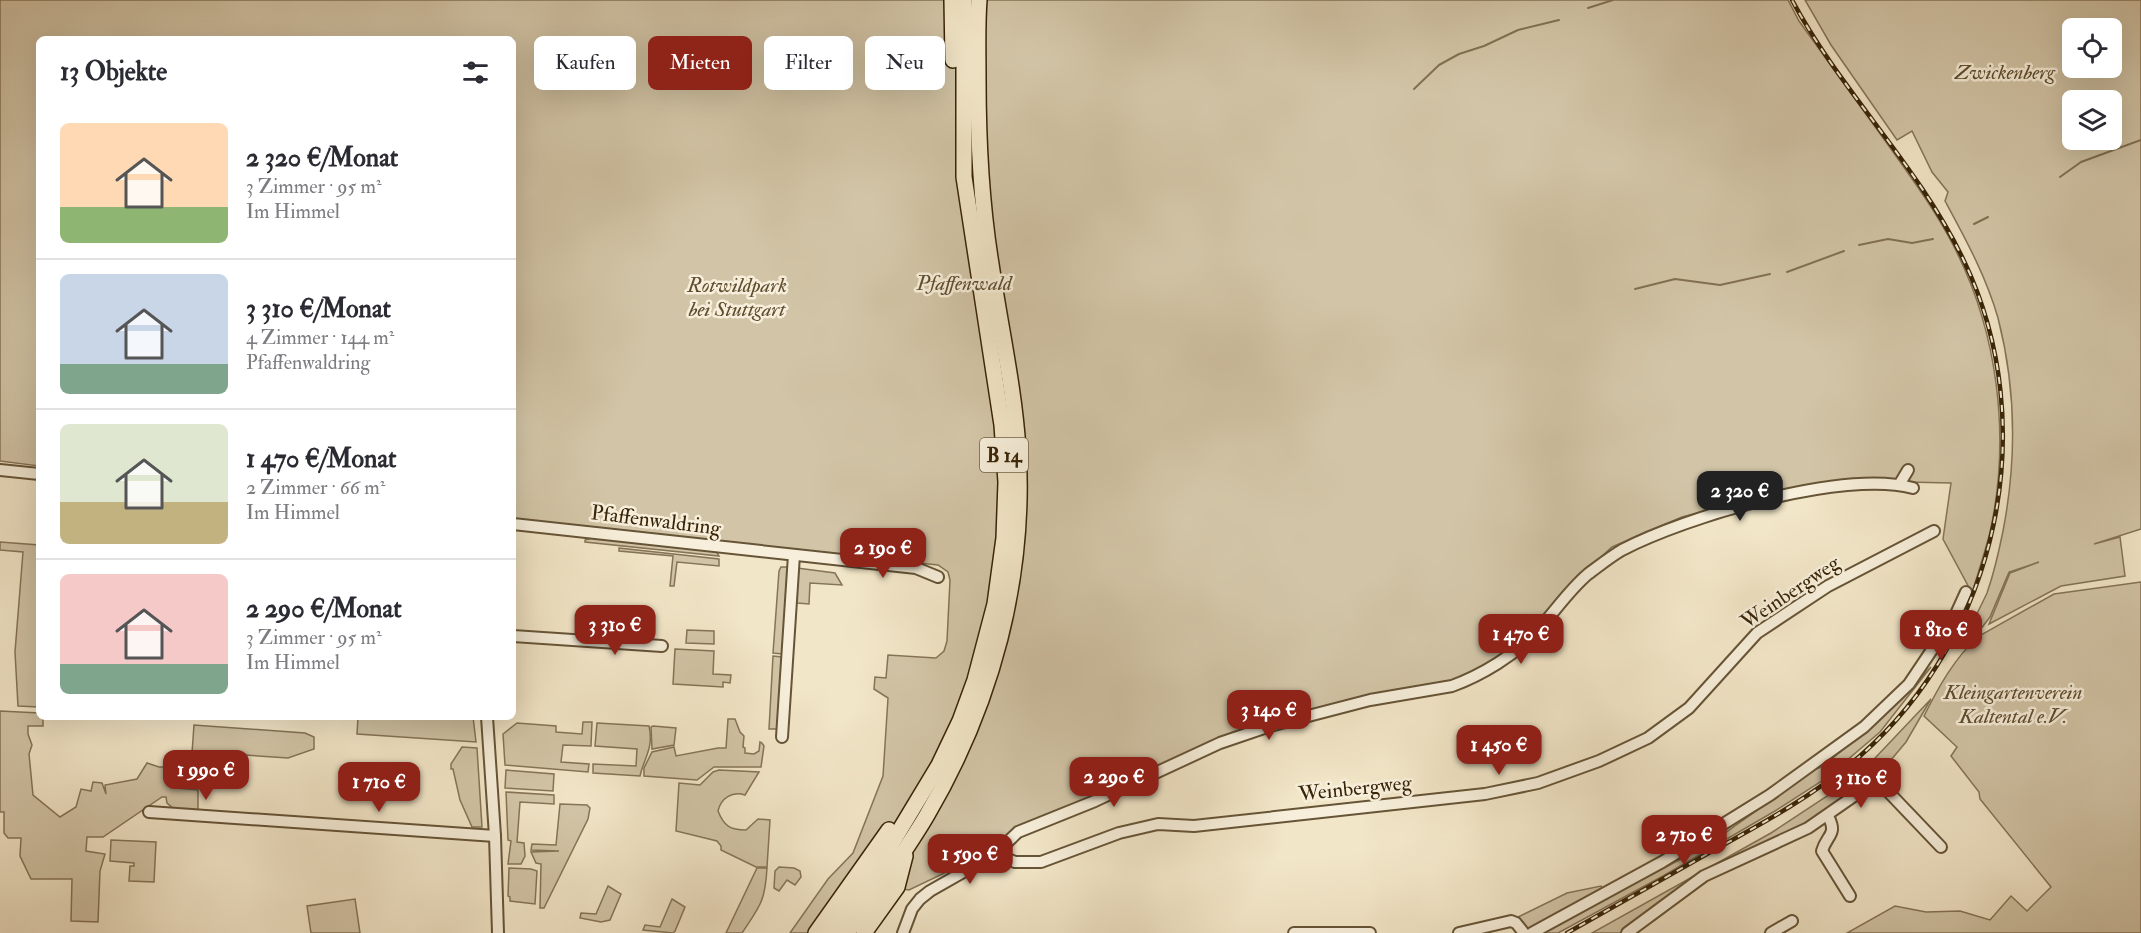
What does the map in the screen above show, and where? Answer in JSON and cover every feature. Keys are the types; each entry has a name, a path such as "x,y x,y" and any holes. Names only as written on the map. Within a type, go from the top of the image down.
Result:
{"highway":[{"path":"952,0 954,102 963,125"},
{"name":"B 14","path":"816,933 828,926 906,806 913,806 943,756 960,721 975,680 995,604 1004,538 1005,482 1002,425 968,204 963,125 964,0"},
{"path":"978,77 979,0"},
{"name":"B 14","path":"847,933 907,847 949,776 974,723 984,695 1007,610 1015,552 1019,494 1018,450 1012,393 990,263 978,151 978,77 988,0"},
{"name":"B 14","path":"864,933 897,887 907,847"}],"street":[{"path":"0,470 36,474"},
{"path":"1899,484 1908,470"},
{"path":"903,933 912,909 930,891 996,854 1018,832 1095,801 1220,743 1270,726 1352,704 1463,682 1516,651 1536,632 1570,592 1596,569 1620,552 1674,528 1706,516 1806,492 1855,484 1899,484 1913,488"},
{"name":"Pfaffenwaldring","path":"516,524 916,568 938,577"},
{"name":"Weinbergweg","path":"996,854 1015,862 1041,861 1119,833 1158,824 1206,825 1485,794 1538,783 1599,761 1648,738 1689,708 1757,633 1828,586 1934,531"},
{"path":"782,737 794,555"},
{"path":"1532,933 1662,862 1770,795 1864,727 1909,684 1956,614 1966,592"},
{"path":"516,636 662,646"},
{"path":"487,720 495,836 498,933"},
{"path":"1627,933 1704,876 1782,841 1828,816 1877,780 1941,847"},
{"path":"150,812 495,836"},
{"path":"1828,816 1832,831 1822,851 1850,896"},
{"path":"1460,933 1510,921 1516,923 1519,931"},
{"path":"1772,933 1792,921"},
{"path":"1294,933 1370,933"}],"green space":[{"name":"Pfaffenwald","path":"0,0 1788,0 1799,21 1930,205 1953,245 1981,313 1996,385 1999,422 1996,496 1990,532 1972,593 1943,539 1951,483 1859,481 1755,498 1682,517 1612,547 1561,594 1520,644 1457,683 1368,695 1281,717 1206,745 1015,830 982,855 909,890 848,880 811,933 790,933 828,879 853,853 883,776 888,698 874,689 875,677 886,678 888,655 936,658 944,651 947,641 950,580 948,572 938,565 516,520 516,36 36,36 36,466 0,461"},
{"name":"Zwickenberg","path":"1805,0 2141,0 2141,529 2094,544 2120,537 2125,576 2061,586 1989,624 2010,573 2039,562 2009,572 1990,617 1980,630 1971,626 1987,593 1994,570 2008,504 2011,477 2011,397 2004,344 1993,302 1981,272 1945,201 1948,192 1932,172 1912,131 1897,140 1831,45"},
{"path":"592,538 716,551 719,556 585,542"},
{"path":"0,542 36,545 36,707 18,706 15,652 23,552 0,550"},
{"path":"619,548 719,559 719,566 677,562 674,586 670,586 673,556 619,551"},
{"path":"781,567 789,567 782,654 773,653"},
{"path":"797,568 835,573 842,585 810,583 809,604 797,603 795,602"},
{"name":"Kleingartenverein Kaltental e.V.","path":"2141,582 2141,933 1847,933 1895,906 1926,912 1960,911 1990,920 2011,896 2027,911 2051,887 1980,799 1979,792 1951,756 1957,747 1924,716 1955,663 1979,636 2054,594"},
{"path":"687,630 714,631 714,644 686,643"},
{"path":"675,649 714,651 713,674 731,675 730,683 723,682 723,687 673,684"},
{"path":"773,656 782,657 777,729 769,729"},
{"path":"1931,667 1880,732 1825,779 1663,876 1558,933 1539,933 1708,845 1815,769 1822,767 1871,726"},
{"path":"1931,699 1906,742 1875,779 1813,823 1704,876 1623,933 1592,933 1771,833 1859,775"},
{"path":"0,711 36,713 36,720 43,720 43,726 28,726 32,745 29,754 33,795 60,817 76,807 81,789 91,791 93,782 102,783 106,794 105,785 137,779 147,763 159,767 191,767 194,725 305,733 314,737 314,749 288,758 230,754 200,784 176,784 176,788 198,790 198,810 174,809 167,803 166,797 162,797 103,837 87,837 86,851 105,854 100,871 98,922 71,921 72,879 31,879 20,856 21,838 8,838 4,833 4,812 0,812"},
{"path":"728,719 735,719 744,736 745,753 754,754 759,751 760,742 762,743 764,746 761,767 714,767 697,780 644,776 644,768 652,752 674,747 676,756 726,748"},
{"path":"358,720 473,720 476,742 357,734"},
{"path":"583,722 592,722 591,746 563,745 561,762 589,764 588,772 505,765 503,734 517,723 556,726 556,732 582,734"},
{"path":"597,723 649,726 649,747 640,776 593,773 593,764 636,766 637,749 595,746"},
{"path":"651,727 676,728 674,745 652,749"},
{"path":"462,747 477,748 482,827 472,827 460,800 453,769 451,769 451,764"},
{"path":"506,770 554,774 553,791 505,788"},
{"path":"719,770 759,772 745,795 736,794 724,799 718,811 725,824 736,829 746,830 758,819 770,820 767,867 756,867 721,850 717,841 676,831 679,783 700,785 713,772"},
{"path":"506,792 554,795 554,804 520,802 517,842 524,843 525,856 521,864 508,864 511,841 508,840"},
{"path":"560,804 587,805 590,808 588,819 544,908 540,908 541,864 536,863 531,852 559,851 531,850 532,844 556,845"},
{"path":"111,840 156,842 154,882 129,881 130,866 134,866 134,863 110,861"},
{"path":"779,867 794,868 800,871 801,877 795,885 787,880 779,891 774,888 775,871"},
{"path":"509,868 537,871 535,904 510,901 508,896"},
{"path":"757,868 767,868 765,889 760,903 742,933 726,933"},
{"path":"608,886 621,894 610,920 601,922 580,918 581,913 596,914"},
{"path":"1601,886 1605,892 1527,931 1518,917 1567,893"},
{"path":"355,899 360,933 311,933 307,906"},
{"path":"672,899 685,907 675,931 673,933 643,930 645,925 660,927"}],"waterway":[{"path":"1588,8 1613,0"},
{"path":"1414,89 1439,65 1459,54 1484,46 1518,30 1559,20"},
{"path":"2060,177 2081,162 2141,140"},
{"path":"1974,224 1988,217"},
{"path":"1859,245 1888,239 1912,243 1933,239"},
{"path":"1787,272 1844,251"},
{"path":"1635,289 1675,279 1720,285 1770,274"}],"railway":[{"path":"1567,933 1790,807 1826,783 1860,756 1907,707 1946,651 1974,590 1993,525 2002,458 2000,391 1988,325 1964,261 1925,193 1833,66 1792,0"}],"park label":[{"name":"Rotwildpark bei Stuttgart","path":"737,297"}]}
